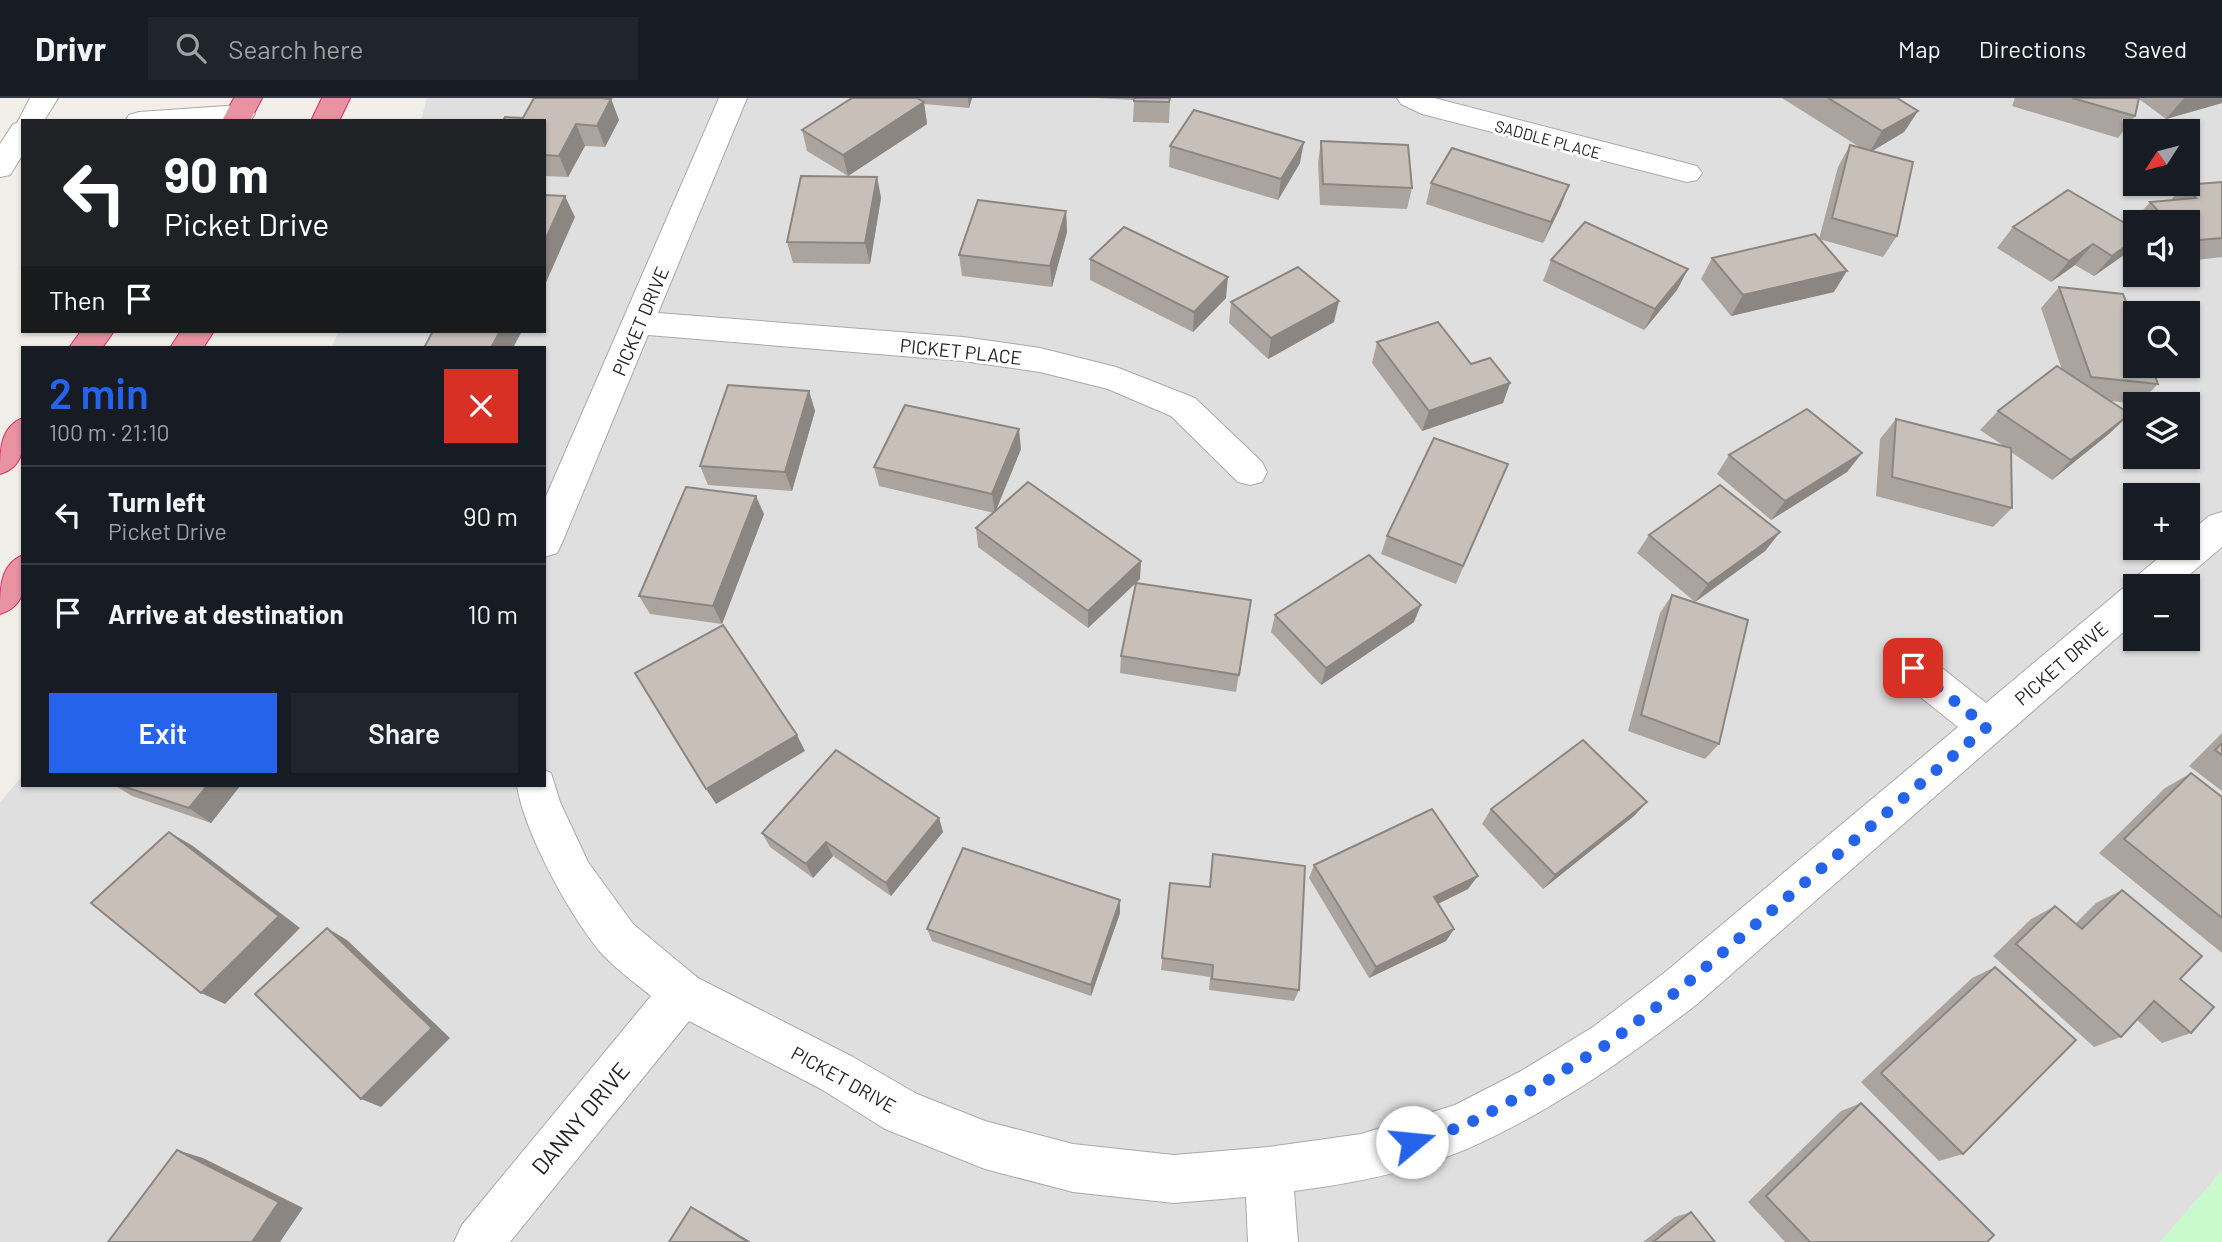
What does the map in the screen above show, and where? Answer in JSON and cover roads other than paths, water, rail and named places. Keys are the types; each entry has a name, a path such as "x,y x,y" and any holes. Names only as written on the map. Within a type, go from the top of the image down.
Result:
{"highway":[{"path":"326,119 336,98"},
{"path":"0,461 21,434"},
{"path":"0,598 21,572"}],"street":[{"path":"28,119 44,98"},
{"name":"PICKET DRIVE","path":"546,538 640,323 733,98"},
{"name":"SADDLE PLACE","path":"1411,98 1432,108 1687,173"},
{"path":"160,119 242,111"},
{"path":"0,168 19,130"},
{"name":"PICKET PLACE","path":"640,323 963,349 1040,360 1116,379 1183,407 1250,472"},
{"path":"2165,574 2222,526"},
{"name":"PICKET DRIVE","path":"537,787 540,803 573,876 618,939 682,994 837,1073 902,1112 985,1145 1073,1168 1174,1179 1269,1171 1361,1158 1464,1126 1599,1049 1680,989 2123,610"},
{"path":"1913,668 1987,727"},
{"name":"DANNY DRIVE","path":"479,1242 682,994"},
{"path":"1269,1171 1273,1242"}]}
